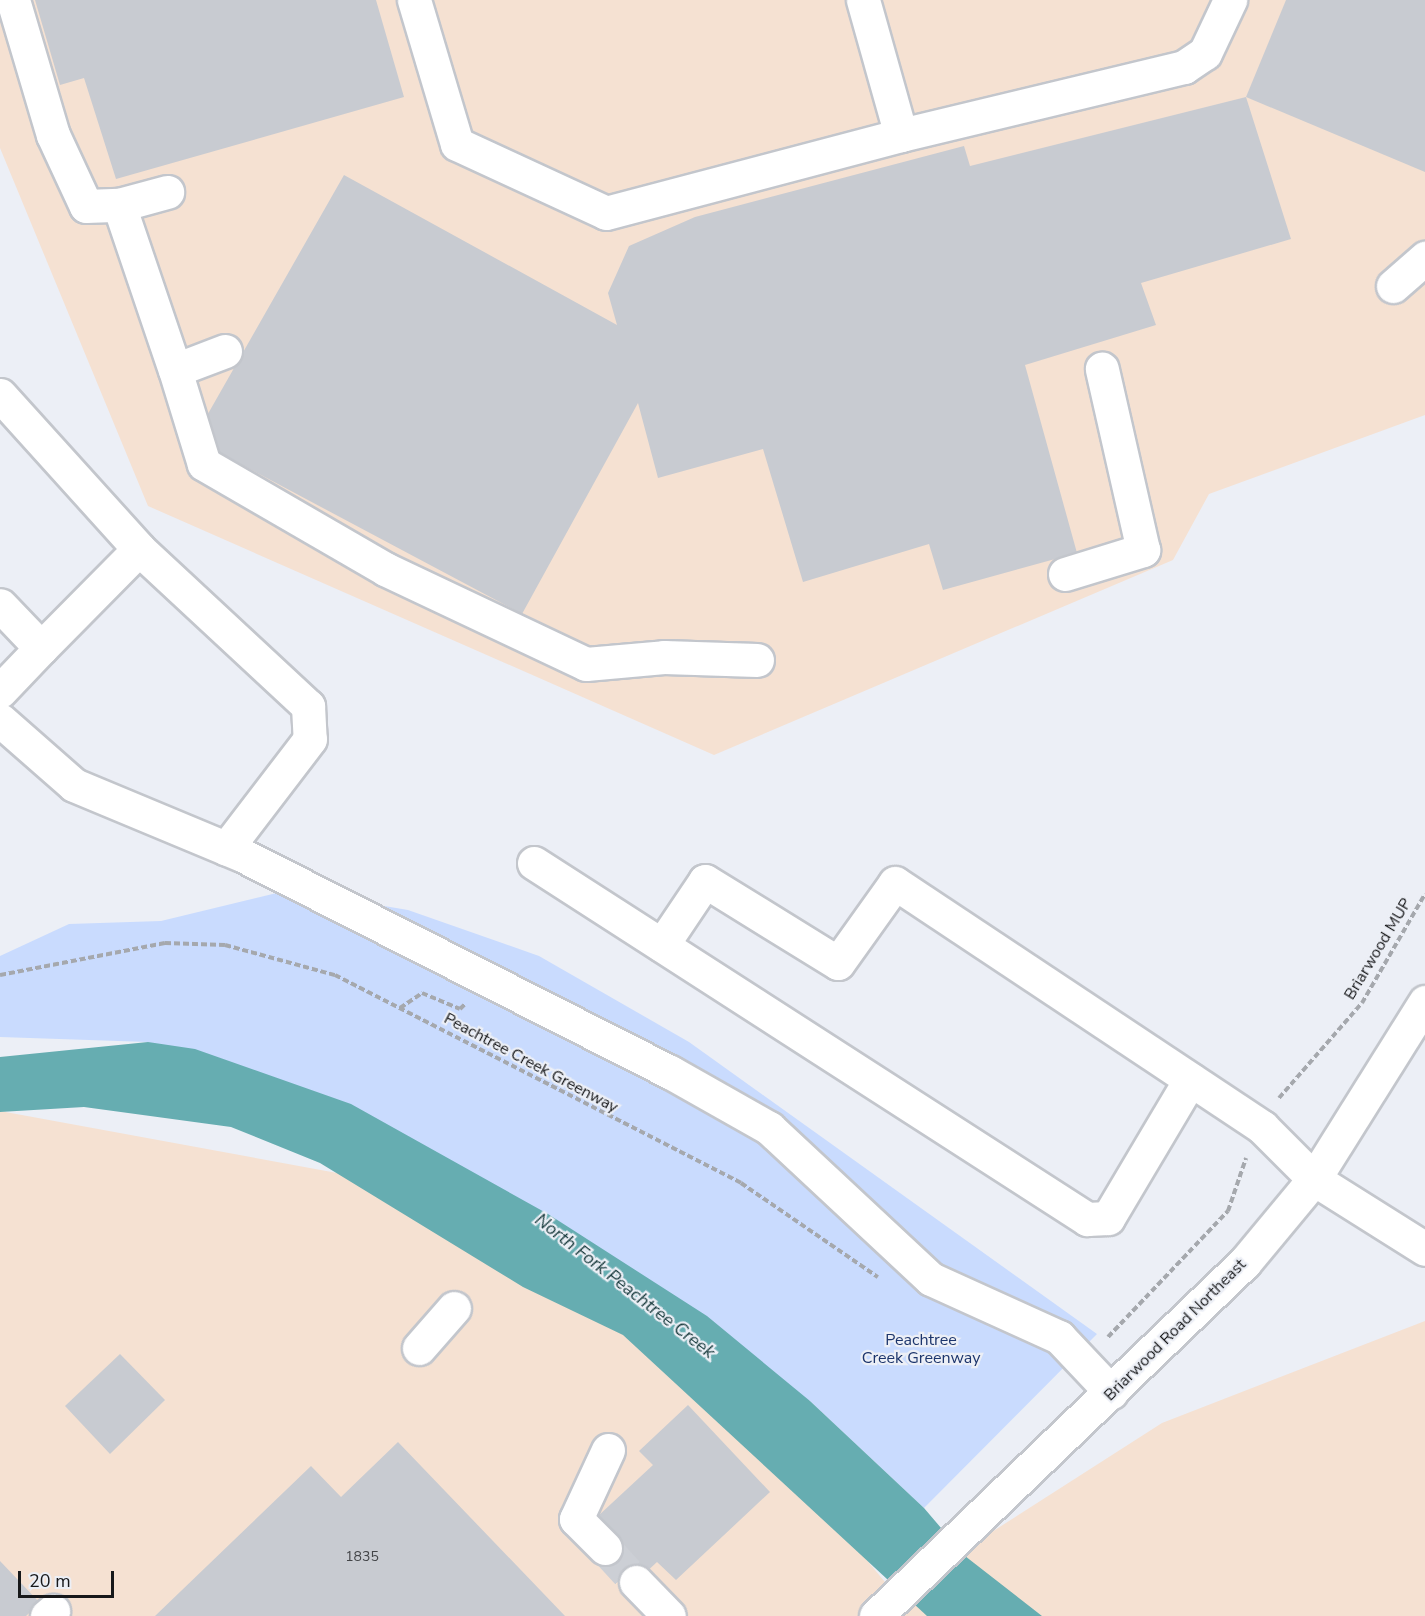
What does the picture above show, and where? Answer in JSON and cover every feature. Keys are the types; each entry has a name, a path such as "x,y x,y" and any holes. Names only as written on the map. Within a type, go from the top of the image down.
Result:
{"street":[{"path":"13,0 53,135 86,206 119,206 167,192"},
{"path":"414,0 457,144 606,213 901,135 1185,67 1205,53 1230,0"},
{"path":"862,0 901,135"},
{"path":"119,206 175,369 204,464 385,569 586,664 664,657 757,660"},
{"path":"1393,286 1425,258"},
{"path":"175,369 225,351"},
{"path":"1065,574 1143,550 1102,369"},
{"path":"0,396 139,549 296,690 310,712 310,739 226,849"},
{"path":"0,691 139,549"},
{"path":"0,605 41,648"},
{"path":"0,720 74,785 226,849 670,1072 769,1128 931,1279 1059,1337 1112,1392"},
{"path":"534,863 1087,1219 1108,1218 1190,1080"},
{"path":"662,945 705,881 838,963 895,884 1262,1127 1314,1179 1425,1249"},
{"name":"Briarwood Road Northeast","path":"876,1616 1084,1420 1245,1262 1314,1179 1425,1002"},
{"path":"419,1348 454,1308"},
{"path":"605,1548 576,1519 608,1450"},
{"path":"636,1582 669,1616"}],"path":[{"name":"Briarwood MUP","path":"1279,1098 1362,1003 1425,894"},
{"name":"Peachtree Creek Greenway","path":"0,975 165,943 225,945 335,975 741,1183 881,1280"},
{"path":"400,1008 422,993 460,1009"},
{"path":"1108,1337 1228,1211 1248,1153"}],"shaded area":[{"path":"0,0 1425,0 1425,415 1209,494 1173,560 714,755 148,506 0,148"},
{"path":"0,1111 582,1218 895,1594 1162,1423 1425,1321 1425,1616 0,1616"}],"green space":[{"name":"Peachtree Creek Greenway","path":"289,890 408,910 539,956 689,1042 1097,1334 924,1508 810,1401 148,1042 0,1037 0,956 69,924 161,921"}],"water":[{"name":"North Fork Peachtree Creek","path":"148,1042 195,1049 351,1104 548,1214 707,1316 810,1401 924,1508 965,1556 1042,1616 927,1616 623,1335 523,1287 320,1163 231,1127 84,1107 0,1112 0,1057"}],"building":[{"path":"35,0 376,0 404,97 116,179 84,78 60,85"},
{"path":"1286,0 1425,0 1425,172 1246,97"},
{"path":"1246,97 1291,239 1141,283 1156,325 1025,365 1077,553 943,590 929,544 803,582 763,449 658,478 638,403 522,614 214,450 205,419 344,175 617,325 608,293 629,246 695,217 964,146 970,166"},
{"path":"120,1354 165,1400 110,1454 65,1406"},
{"path":"688,1405 770,1492 676,1580 657,1562 628,1589 597,1556 617,1536 598,1516 653,1465 639,1451"},
{"path":"398,1442 565,1616 155,1616 311,1466 341,1497"},
{"path":"0,1561 40,1603 26,1616 0,1616"}],"tunnel":[{"path":"605,1548 636,1582"}]}
